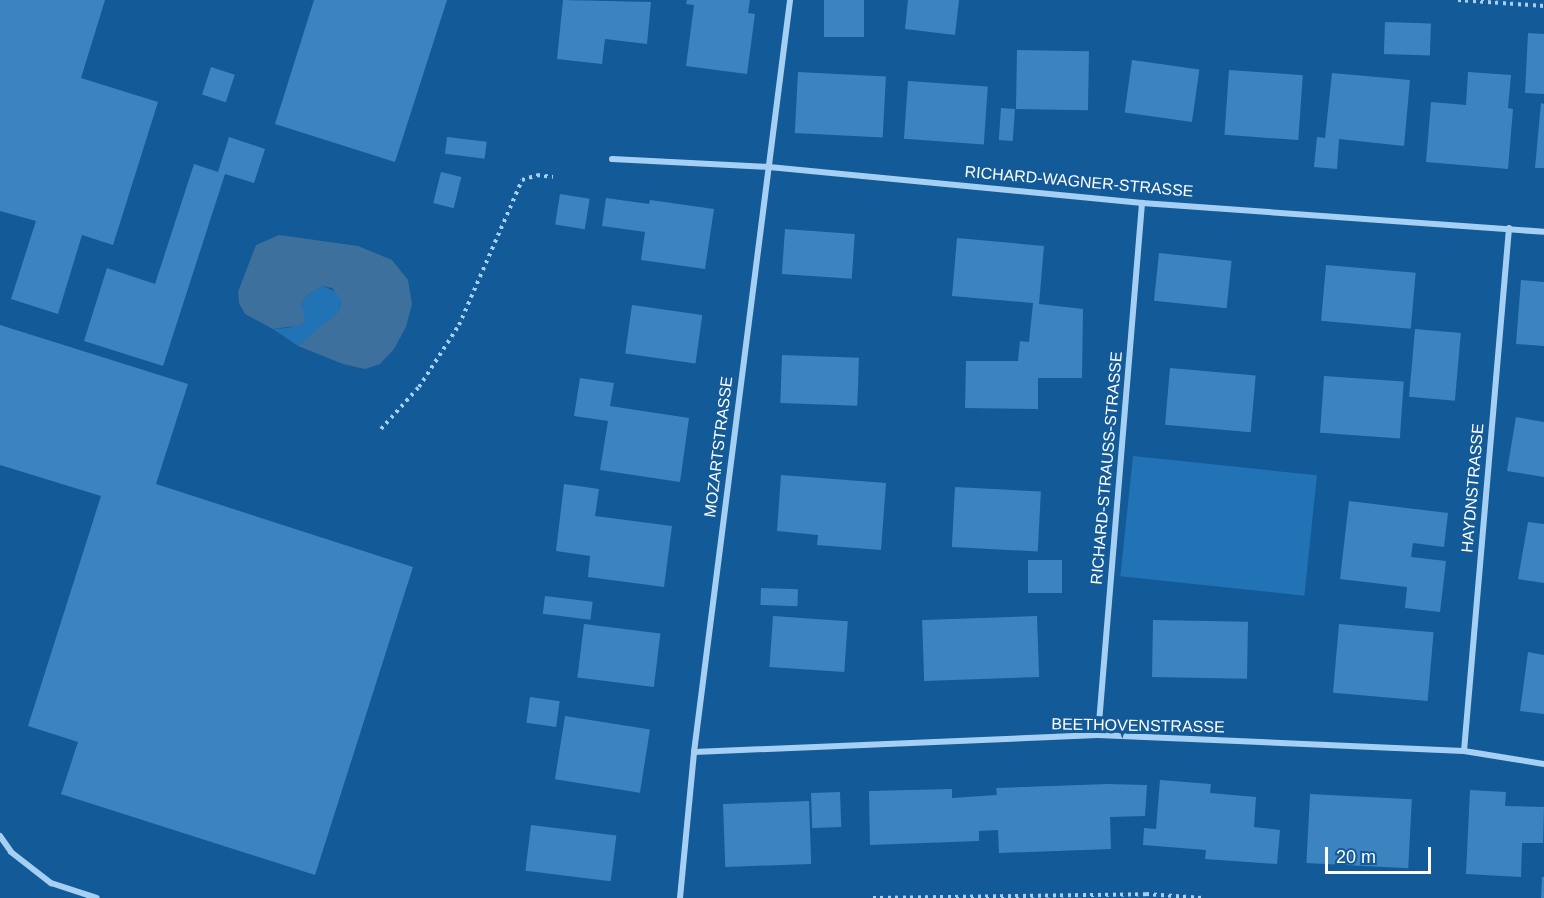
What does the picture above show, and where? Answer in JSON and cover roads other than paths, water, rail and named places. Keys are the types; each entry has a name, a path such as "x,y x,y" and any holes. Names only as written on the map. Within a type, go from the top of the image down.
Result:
{"street":[{"name":"MOZARTSTRASSE","path":"680,898 694,752 790,0"},
{"name":"RICHARD-WAGNER-STRASSE","path":"612,159 769,166 1142,203 1544,232"},
{"name":"RICHARD-STRAUSS-STRASSE","path":"1098,735 1142,203"},
{"name":"HAYDNSTRASSE","path":"1464,751 1509,228"},
{"name":"BEETHOVENSTRASSE","path":"694,752 1098,735 1464,751 1544,764"},
{"path":"0,836 11,852 51,882 97,898"}]}
